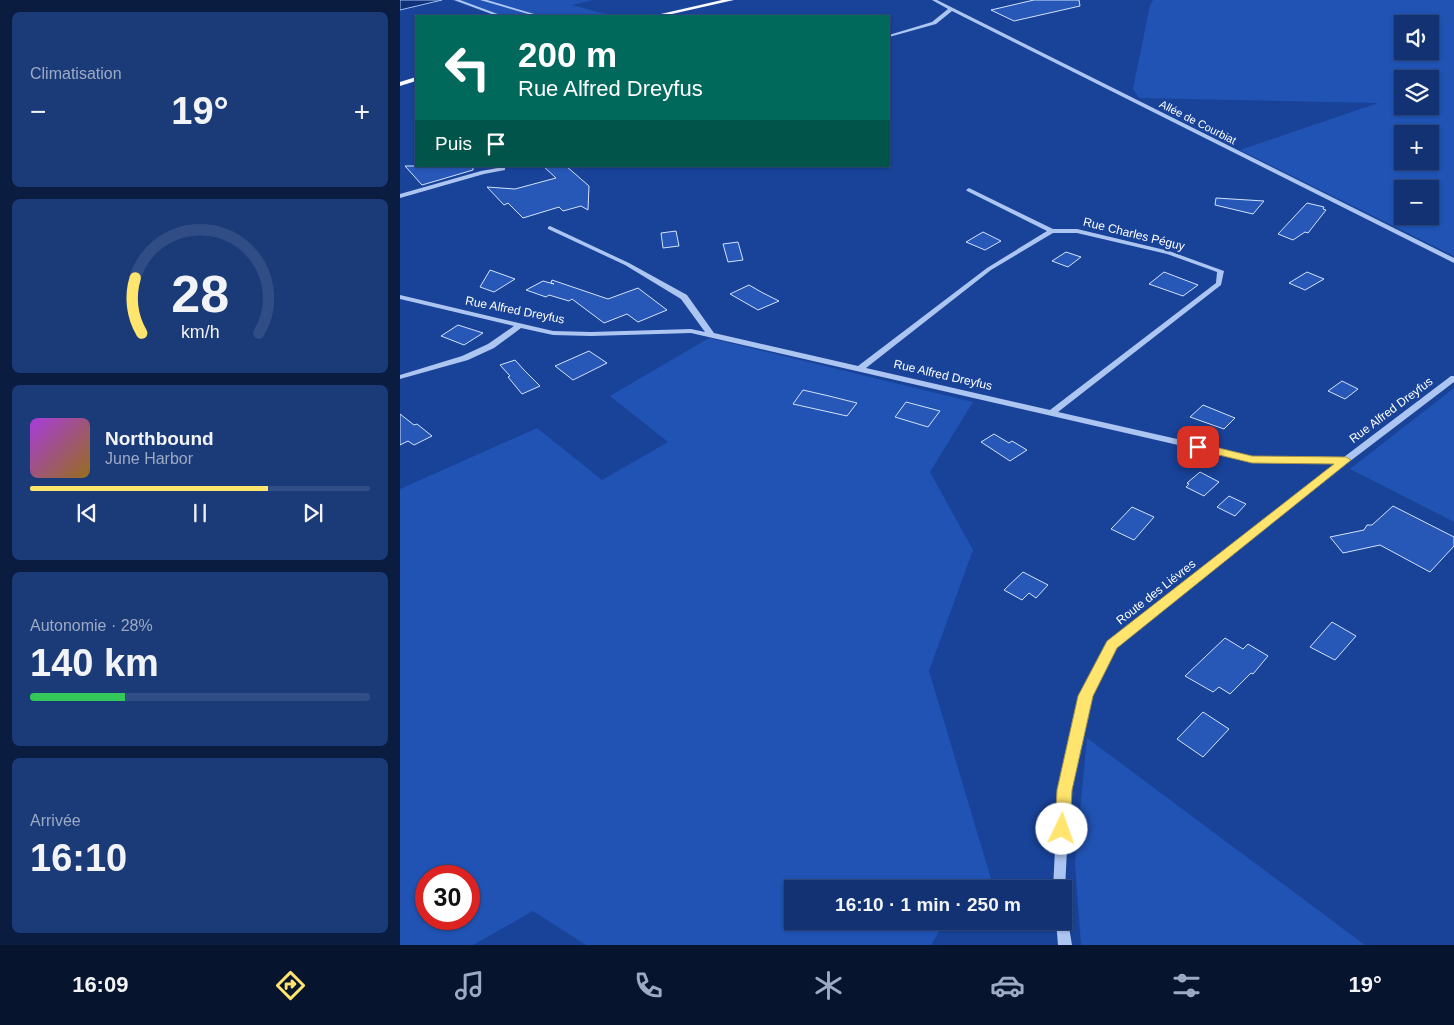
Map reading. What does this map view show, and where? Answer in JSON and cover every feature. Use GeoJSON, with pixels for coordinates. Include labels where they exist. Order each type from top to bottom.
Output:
{"type":"FeatureCollection","features":[{"type":"Feature","properties":{"kind":"main road"},"geometry":{"type":"LineString","coordinates":[[660,15],[731,0]]}},
{"type":"Feature","properties":{"kind":"main road"},"geometry":{"type":"LineString","coordinates":[[400,84],[415,79]]}},
{"type":"Feature","properties":{"kind":"street"},"geometry":{"type":"LineString","coordinates":[[456,0],[498,15]]}},
{"type":"Feature","properties":{"kind":"street"},"geometry":{"type":"LineString","coordinates":[[482,0],[535,15]]}},
{"type":"Feature","properties":{"kind":"street","name":"Allée de Courbiat"},"geometry":{"type":"LineString","coordinates":[[934,0],[1454,261]]}},
{"type":"Feature","properties":{"kind":"street"},"geometry":{"type":"LineString","coordinates":[[890,36],[934,23],[951,9]]}},
{"type":"Feature","properties":{"kind":"street"},"geometry":{"type":"LineString","coordinates":[[400,196],[483,172],[503,169]]}},
{"type":"Feature","properties":{"kind":"street"},"geometry":{"type":"LineString","coordinates":[[969,190],[1052,232]]}},
{"type":"Feature","properties":{"kind":"street"},"geometry":{"type":"LineString","coordinates":[[550,228],[627,264],[684,297],[711,335]]}},
{"type":"Feature","properties":{"kind":"street","name":"Rue Charles Péguy"},"geometry":{"type":"LineString","coordinates":[[860,369],[989,269],[1052,232],[1077,231],[1169,253],[1221,271],[1219,284],[1052,413]]}},
{"type":"Feature","properties":{"kind":"street","name":"Rue Alfred Dreyfus"},"geometry":{"type":"LineString","coordinates":[[400,297],[553,333],[691,332],[711,335],[1252,460],[1346,460],[1454,378]]}},
{"type":"Feature","properties":{"kind":"street"},"geometry":{"type":"LineString","coordinates":[[400,377],[465,358],[491,346],[520,325]]}},
{"type":"Feature","properties":{"kind":"street","name":"Route des Liévres"},"geometry":{"type":"LineString","coordinates":[[1059,880],[1064,790],[1086,696],[1112,644],[1346,460]]}},
{"type":"Feature","properties":{"kind":"street"},"geometry":{"type":"LineString","coordinates":[[1063,930],[1065,945]]}},
{"type":"Feature","properties":{"kind":"shaded area"},"geometry":{"type":"Polygon","coordinates":[[[400,0],[442,0],[400,10],[400,0]]]}},
{"type":"Feature","properties":{"kind":"shaded area"},"geometry":{"type":"Polygon","coordinates":[[[451,0],[593,0],[572,5],[609,15],[493,15],[451,0]]]}},
{"type":"Feature","properties":{"kind":"shaded area"},"geometry":{"type":"Polygon","coordinates":[[[1153,0],[1454,0],[1454,256],[1240,150],[1378,103],[1139,98],[1133,89],[1150,5],[1153,0]]]}},
{"type":"Feature","properties":{"kind":"shaded area"},"geometry":{"type":"Polygon","coordinates":[[[709,338],[973,402],[930,472],[973,550],[929,671],[991,880],[784,880],[784,930],[940,930],[931,945],[586,945],[533,911],[473,945],[400,945],[400,489],[537,428],[602,480],[668,442],[610,396],[709,338]]]}},
{"type":"Feature","properties":{"kind":"shaded area"},"geometry":{"type":"Polygon","coordinates":[[[1454,388],[1454,522],[1350,469],[1454,388]]]}},
{"type":"Feature","properties":{"kind":"shaded area"},"geometry":{"type":"Polygon","coordinates":[[[1087,738],[1365,945],[1081,945],[1075,864],[1087,738]]]}},
{"type":"Feature","properties":{"kind":"building"},"geometry":{"type":"Polygon","coordinates":[[[1034,0],[1079,0],[1080,6],[1014,21],[991,10],[1034,0]]]}},
{"type":"Feature","properties":{"kind":"building"},"geometry":{"type":"Polygon","coordinates":[[[405,166],[473,167],[473,170],[422,185],[405,166]]]}},
{"type":"Feature","properties":{"kind":"building"},"geometry":{"type":"Polygon","coordinates":[[[544,167],[567,167],[589,186],[588,210],[581,206],[563,211],[559,207],[523,218],[508,203],[504,205],[487,187],[515,189],[556,178],[544,167]]]}},
{"type":"Feature","properties":{"kind":"building"},"geometry":{"type":"Polygon","coordinates":[[[1216,198],[1264,201],[1253,214],[1215,205],[1216,198]]]}},
{"type":"Feature","properties":{"kind":"building"},"geometry":{"type":"Polygon","coordinates":[[[1307,203],[1324,207],[1323,209],[1326,210],[1308,233],[1305,232],[1293,240],[1278,234],[1307,203]]]}},
{"type":"Feature","properties":{"kind":"building"},"geometry":{"type":"Polygon","coordinates":[[[676,231],[679,246],[663,248],[661,233],[676,231]]]}},
{"type":"Feature","properties":{"kind":"building"},"geometry":{"type":"Polygon","coordinates":[[[983,232],[1001,241],[985,250],[966,242],[983,232]]]}},
{"type":"Feature","properties":{"kind":"building"},"geometry":{"type":"Polygon","coordinates":[[[738,242],[743,260],[728,262],[723,244],[738,242]]]}},
{"type":"Feature","properties":{"kind":"building"},"geometry":{"type":"Polygon","coordinates":[[[1066,252],[1081,257],[1068,267],[1052,261],[1066,252]]]}},
{"type":"Feature","properties":{"kind":"building"},"geometry":{"type":"Polygon","coordinates":[[[490,270],[515,279],[494,292],[480,287],[490,270]]]}},
{"type":"Feature","properties":{"kind":"building"},"geometry":{"type":"Polygon","coordinates":[[[1164,272],[1198,285],[1183,296],[1149,284],[1164,272]]]}},
{"type":"Feature","properties":{"kind":"building"},"geometry":{"type":"Polygon","coordinates":[[[1307,272],[1324,279],[1305,290],[1289,283],[1307,272]]]}},
{"type":"Feature","properties":{"kind":"building"},"geometry":{"type":"Polygon","coordinates":[[[552,280],[608,299],[638,288],[667,310],[638,322],[627,314],[604,323],[572,299],[569,301],[549,295],[546,297],[526,290],[543,281],[554,284],[551,283],[552,280]]]}},
{"type":"Feature","properties":{"kind":"building"},"geometry":{"type":"Polygon","coordinates":[[[749,285],[779,301],[758,310],[730,294],[749,285]]]}},
{"type":"Feature","properties":{"kind":"building"},"geometry":{"type":"Polygon","coordinates":[[[458,325],[483,333],[464,345],[441,336],[458,325]]]}},
{"type":"Feature","properties":{"kind":"building"},"geometry":{"type":"Polygon","coordinates":[[[589,351],[607,363],[573,380],[555,366],[589,351]]]}},
{"type":"Feature","properties":{"kind":"building"},"geometry":{"type":"Polygon","coordinates":[[[515,360],[540,386],[522,394],[500,365],[515,360]]]}},
{"type":"Feature","properties":{"kind":"building"},"geometry":{"type":"Polygon","coordinates":[[[1342,381],[1358,389],[1345,399],[1328,391],[1342,381]]]}},
{"type":"Feature","properties":{"kind":"building"},"geometry":{"type":"Polygon","coordinates":[[[803,390],[857,403],[847,416],[793,404],[803,390]]]}},
{"type":"Feature","properties":{"kind":"building"},"geometry":{"type":"Polygon","coordinates":[[[906,402],[940,411],[928,427],[895,417],[906,402]]]}},
{"type":"Feature","properties":{"kind":"building"},"geometry":{"type":"Polygon","coordinates":[[[1203,405],[1235,418],[1224,429],[1190,417],[1203,405]]]}},
{"type":"Feature","properties":{"kind":"building"},"geometry":{"type":"Polygon","coordinates":[[[400,414],[432,436],[414,445],[408,441],[400,445],[400,414]]]}},
{"type":"Feature","properties":{"kind":"building"},"geometry":{"type":"Polygon","coordinates":[[[994,434],[1009,443],[1012,441],[1027,450],[1010,461],[981,442],[994,434]]]}},
{"type":"Feature","properties":{"kind":"building"},"geometry":{"type":"Polygon","coordinates":[[[1200,472],[1219,482],[1204,496],[1186,487],[1189,484],[1187,483],[1200,472]]]}},
{"type":"Feature","properties":{"kind":"building"},"geometry":{"type":"Polygon","coordinates":[[[1229,496],[1246,504],[1235,516],[1217,507],[1229,496]]]}},
{"type":"Feature","properties":{"kind":"building"},"geometry":{"type":"Polygon","coordinates":[[[1393,506],[1454,537],[1454,546],[1430,572],[1380,545],[1343,553],[1330,537],[1364,530],[1367,525],[1372,525],[1393,506]]]}},
{"type":"Feature","properties":{"kind":"building"},"geometry":{"type":"Polygon","coordinates":[[[1132,507],[1154,517],[1134,540],[1111,529],[1132,507]]]}},
{"type":"Feature","properties":{"kind":"building"},"geometry":{"type":"Polygon","coordinates":[[[1023,572],[1048,585],[1036,598],[1029,593],[1022,600],[1004,590],[1023,572]]]}},
{"type":"Feature","properties":{"kind":"building"},"geometry":{"type":"Polygon","coordinates":[[[1332,622],[1356,636],[1335,660],[1310,647],[1332,622]]]}},
{"type":"Feature","properties":{"kind":"building"},"geometry":{"type":"Polygon","coordinates":[[[1225,638],[1243,649],[1248,644],[1268,656],[1253,674],[1251,673],[1230,694],[1219,687],[1213,692],[1185,676],[1225,638]]]}},
{"type":"Feature","properties":{"kind":"building"},"geometry":{"type":"Polygon","coordinates":[[[1203,712],[1229,729],[1203,757],[1177,739],[1203,712]]]}},
{"type":"Feature","properties":{"kind":"route"},"geometry":{"type":"LineString","coordinates":[[1062,829],[1064,790],[1086,696],[1112,644],[1346,460],[1252,460],[1198,447]]}}]}
